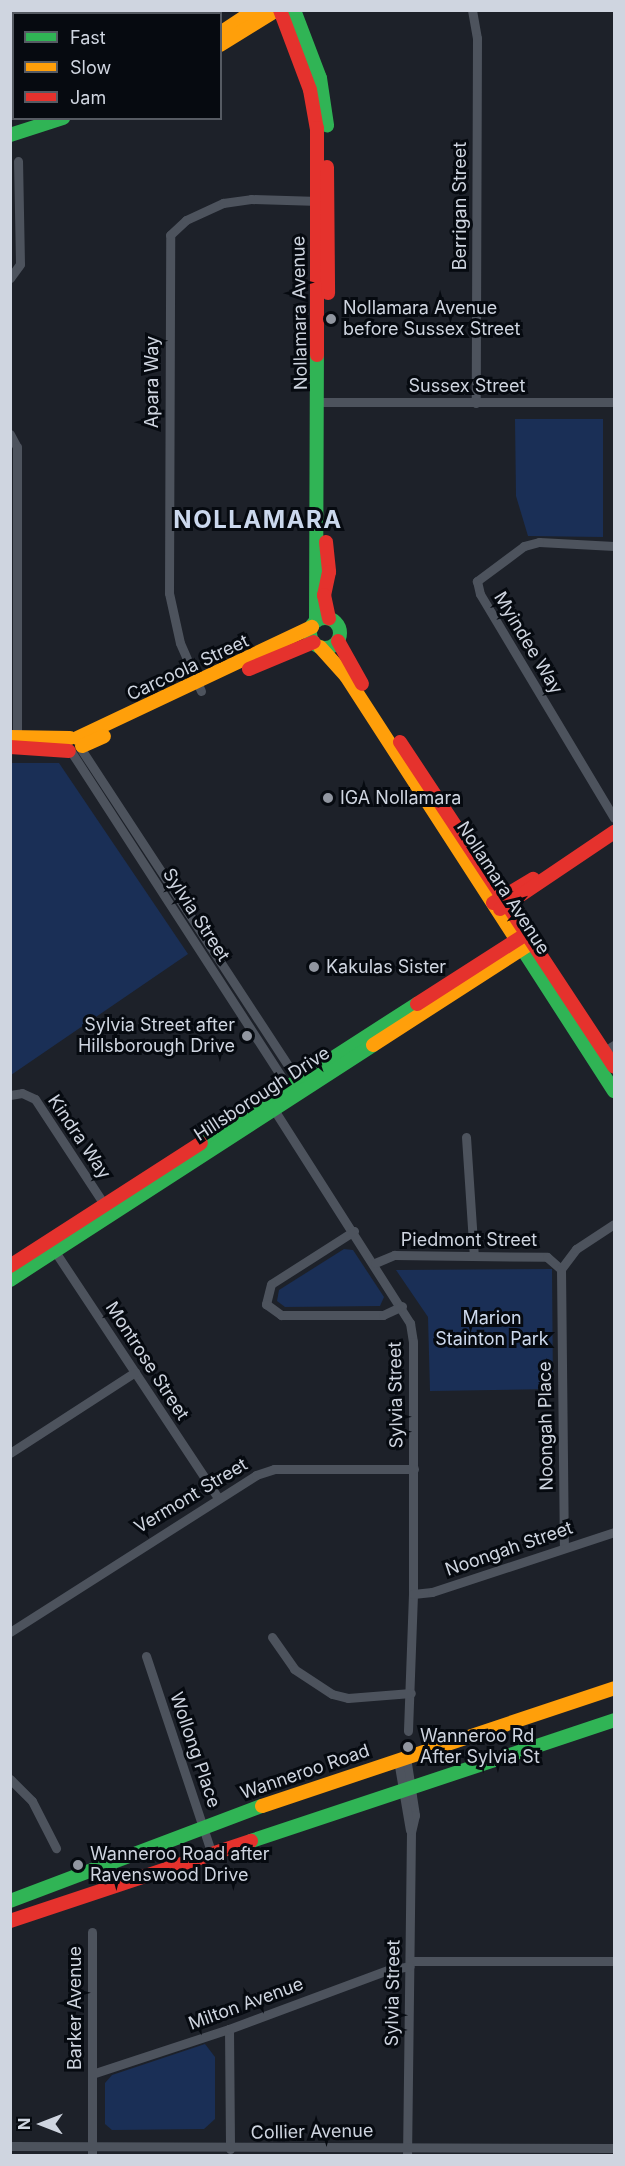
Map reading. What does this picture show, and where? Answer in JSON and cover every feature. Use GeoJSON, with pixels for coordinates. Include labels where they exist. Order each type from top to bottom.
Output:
{"type":"FeatureCollection","features":[{"type":"Feature","properties":{"kind":"main road"},"geometry":{"type":"LineString","coordinates":[[222,32],[255,10]]}},
{"type":"Feature","properties":{"kind":"main road"},"geometry":{"type":"LineString","coordinates":[[222,44],[278,10]]}},
{"type":"Feature","properties":{"kind":"main road","name":"Nollamara Avenue"},"geometry":{"type":"LineString","coordinates":[[278,10],[301,60],[315,110],[322,201]]}},
{"type":"Feature","properties":{"kind":"main road","name":"Nollamara Avenue"},"geometry":{"type":"LineString","coordinates":[[294,10],[312,54],[324,99],[323,402],[319,622],[340,629],[338,641],[381,722]]}},
{"type":"Feature","properties":{"kind":"main road"},"geometry":{"type":"LineString","coordinates":[[10,126],[31,120]]}},
{"type":"Feature","properties":{"kind":"main road"},"geometry":{"type":"LineString","coordinates":[[10,135],[57,120]]}},
{"type":"Feature","properties":{"kind":"main road"},"geometry":{"type":"LineString","coordinates":[[317,645],[319,622]]}},
{"type":"Feature","properties":{"kind":"main road","name":"Carcoola Street"},"geometry":{"type":"LineString","coordinates":[[14,742],[75,746],[277,651],[319,622]]}},
{"type":"Feature","properties":{"kind":"main road","name":"Carcoola Street"},"geometry":{"type":"LineString","coordinates":[[277,651],[317,645],[332,646],[338,641]]}},
{"type":"Feature","properties":{"kind":"main road","name":"Nollamara Avenue"},"geometry":{"type":"LineString","coordinates":[[317,645],[346,676],[381,722],[501,903],[531,937],[615,1067]]}},
{"type":"Feature","properties":{"kind":"main road"},"geometry":{"type":"LineString","coordinates":[[501,903],[615,832]]}},
{"type":"Feature","properties":{"kind":"main road","name":"Nollamara Avenue"},"geometry":{"type":"LineString","coordinates":[[501,903],[517,945],[604,1051],[615,1091]]}},
{"type":"Feature","properties":{"kind":"main road","name":"Hillsborough Drive"},"geometry":{"type":"LineString","coordinates":[[10,1280],[52,1247],[107,1210],[531,937]]}},
{"type":"Feature","properties":{"kind":"main road","name":"Hillsborough Drive"},"geometry":{"type":"LineString","coordinates":[[10,1266],[52,1247]]}},
{"type":"Feature","properties":{"kind":"main road","name":"Wanneroo Road"},"geometry":{"type":"LineString","coordinates":[[10,1901],[203,1826],[615,1688]]}},
{"type":"Feature","properties":{"kind":"main road"},"geometry":{"type":"LineString","coordinates":[[10,1921],[615,1720]]}},
{"type":"Feature","properties":{"kind":"street","name":"Berrigan Street"},"geometry":{"type":"LineString","coordinates":[[472,10],[477,38],[476,403]]}},
{"type":"Feature","properties":{"kind":"street"},"geometry":{"type":"LineString","coordinates":[[10,278],[20,264],[18,161]]}},
{"type":"Feature","properties":{"kind":"street","name":"Apara Way"},"geometry":{"type":"LineString","coordinates":[[200,687],[180,644],[169,593],[170,235],[186,220],[223,203],[251,199],[322,201]]}},
{"type":"Feature","properties":{"kind":"street","name":"Sussex Street"},"geometry":{"type":"LineString","coordinates":[[323,402],[615,402]]}},
{"type":"Feature","properties":{"kind":"street"},"geometry":{"type":"LineString","coordinates":[[10,434],[17,447],[14,742]]}},
{"type":"Feature","properties":{"kind":"street","name":"Myindee Way"},"geometry":{"type":"LineString","coordinates":[[615,546],[539,542],[524,546],[477,581],[480,594],[615,818]]}},
{"type":"Feature","properties":{"kind":"street","name":"Sylvia Street"},"geometry":{"type":"LineString","coordinates":[[75,746],[296,1088]]}},
{"type":"Feature","properties":{"kind":"street","name":"Kindra Way"},"geometry":{"type":"LineString","coordinates":[[10,1095],[22,1093],[35,1099],[107,1210]]}},
{"type":"Feature","properties":{"kind":"street","name":"Sylvia Street"},"geometry":{"type":"LineString","coordinates":[[271,1105],[402,1306],[413,1342],[413,1594],[408,1731]]}},
{"type":"Feature","properties":{"kind":"street"},"geometry":{"type":"LineString","coordinates":[[466,1137],[474,1256]]}},
{"type":"Feature","properties":{"kind":"street"},"geometry":{"type":"LineString","coordinates":[[561,1269],[576,1250],[615,1224]]}},
{"type":"Feature","properties":{"kind":"street"},"geometry":{"type":"LineString","coordinates":[[354,1231],[271,1284],[266,1304],[281,1315],[383,1315],[402,1306]]}},
{"type":"Feature","properties":{"kind":"street","name":"Montrose Street"},"geometry":{"type":"LineString","coordinates":[[52,1247],[218,1498]]}},
{"type":"Feature","properties":{"kind":"street","name":"Piedmont Street"},"geometry":{"type":"LineString","coordinates":[[375,1263],[394,1256],[547,1257],[561,1269]]}},
{"type":"Feature","properties":{"kind":"street","name":"Noongah Place"},"geometry":{"type":"LineString","coordinates":[[561,1269],[564,1547]]}},
{"type":"Feature","properties":{"kind":"street"},"geometry":{"type":"LineString","coordinates":[[10,1453],[135,1372]]}},
{"type":"Feature","properties":{"kind":"street","name":"Vermont Street"},"geometry":{"type":"LineString","coordinates":[[10,1632],[256,1474],[274,1469],[414,1468]]}},
{"type":"Feature","properties":{"kind":"street","name":"Noongah Street"},"geometry":{"type":"LineString","coordinates":[[413,1594],[432,1592],[615,1532]]}},
{"type":"Feature","properties":{"kind":"street"},"geometry":{"type":"LineString","coordinates":[[272,1637],[294,1669],[332,1694],[348,1698],[411,1693]]}},
{"type":"Feature","properties":{"kind":"street","name":"Wollong Place"},"geometry":{"type":"LineString","coordinates":[[146,1656],[212,1854]]}},
{"type":"Feature","properties":{"kind":"street","name":"Sylvia Street"},"geometry":{"type":"LineString","coordinates":[[402,1759],[415,1815],[411,1832],[407,2151]]}},
{"type":"Feature","properties":{"kind":"street"},"geometry":{"type":"LineString","coordinates":[[10,1779],[32,1801],[56,1848]]}},
{"type":"Feature","properties":{"kind":"street","name":"Barker Avenue"},"geometry":{"type":"LineString","coordinates":[[92,1932],[92,2151]]}},
{"type":"Feature","properties":{"kind":"street","name":"Milton Avenue"},"geometry":{"type":"LineString","coordinates":[[92,2074],[229,2029],[410,1964],[615,1961]]}},
{"type":"Feature","properties":{"kind":"street"},"geometry":{"type":"LineString","coordinates":[[229,2029],[230,2149]]}},
{"type":"Feature","properties":{"kind":"street","name":"Collier Avenue"},"geometry":{"type":"LineString","coordinates":[[10,2146],[92,2151],[230,2149],[407,2151],[615,2148]]}},
{"type":"Feature","properties":{"kind":"green space"},"geometry":{"type":"Polygon","coordinates":[[[515,419],[603,419],[603,537],[528,536],[516,496],[515,419]]]}},
{"type":"Feature","properties":{"kind":"green space"},"geometry":{"type":"Polygon","coordinates":[[[11,763],[59,763],[188,954],[11,1075],[11,763]]]}},
{"type":"Feature","properties":{"kind":"green space"},"geometry":{"type":"Polygon","coordinates":[[[344,1249],[353,1250],[384,1297],[380,1306],[285,1307],[277,1301],[279,1290],[344,1249]]]}},
{"type":"Feature","properties":{"kind":"green space","name":"Marion Stainton Park"},"geometry":{"type":"Polygon","coordinates":[[[552,1269],[553,1389],[430,1391],[428,1317],[396,1270],[552,1269]]]}},
{"type":"Feature","properties":{"kind":"green space"},"geometry":{"type":"Polygon","coordinates":[[[205,2044],[215,2057],[215,2119],[204,2129],[112,2130],[105,2124],[105,2083],[112,2075],[205,2044]]]}},
{"type":"Feature","properties":{"kind":"traffic: fast"},"geometry":{"type":"LineString","coordinates":[[294,10],[320,78],[327,125]]}},
{"type":"Feature","properties":{"kind":"traffic: fast"},"geometry":{"type":"LineString","coordinates":[[10,135],[57,120]]}},
{"type":"Feature","properties":{"kind":"traffic: fast"},"geometry":{"type":"LineString","coordinates":[[316,621],[317,355]]}},
{"type":"Feature","properties":{"kind":"traffic: fast"},"geometry":{"type":"LineString","coordinates":[[325,618],[336,622],[340,633],[336,644],[325,648],[314,644],[310,633],[314,622],[325,618]]}},
{"type":"Feature","properties":{"kind":"traffic: fast"},"geometry":{"type":"LineString","coordinates":[[516,939],[614,1091]]}},
{"type":"Feature","properties":{"kind":"traffic: fast"},"geometry":{"type":"LineString","coordinates":[[201,1143],[417,1004]]}},
{"type":"Feature","properties":{"kind":"traffic: fast"},"geometry":{"type":"LineString","coordinates":[[10,1280],[373,1045]]}},
{"type":"Feature","properties":{"kind":"traffic: fast"},"geometry":{"type":"LineString","coordinates":[[251,1841],[614,1720]]}},
{"type":"Feature","properties":{"kind":"traffic: fast"},"geometry":{"type":"LineString","coordinates":[[10,1901],[262,1806]]}},
{"type":"Feature","properties":{"kind":"traffic: slow"},"geometry":{"type":"LineString","coordinates":[[222,32],[255,10]]}},
{"type":"Feature","properties":{"kind":"traffic: slow"},"geometry":{"type":"LineString","coordinates":[[222,44],[277,10]]}},
{"type":"Feature","properties":{"kind":"traffic: slow"},"geometry":{"type":"LineString","coordinates":[[77,738],[312,627]]}},
{"type":"Feature","properties":{"kind":"traffic: slow"},"geometry":{"type":"LineString","coordinates":[[320,647],[346,676],[516,939]]}},
{"type":"Feature","properties":{"kind":"traffic: slow"},"geometry":{"type":"LineString","coordinates":[[82,746],[104,736]]}},
{"type":"Feature","properties":{"kind":"traffic: slow"},"geometry":{"type":"LineString","coordinates":[[10,737],[70,738]]}},
{"type":"Feature","properties":{"kind":"traffic: slow"},"geometry":{"type":"LineString","coordinates":[[373,1045],[530,944]]}},
{"type":"Feature","properties":{"kind":"traffic: slow"},"geometry":{"type":"LineString","coordinates":[[262,1806],[614,1688]]}},
{"type":"Feature","properties":{"kind":"traffic: jam"},"geometry":{"type":"LineString","coordinates":[[280,10],[310,90],[317,128],[317,355]]}},
{"type":"Feature","properties":{"kind":"traffic: jam"},"geometry":{"type":"LineString","coordinates":[[327,167],[328,293]]}},
{"type":"Feature","properties":{"kind":"traffic: jam"},"geometry":{"type":"LineString","coordinates":[[326,542],[329,572],[324,595],[329,618]]}},
{"type":"Feature","properties":{"kind":"traffic: jam"},"geometry":{"type":"LineString","coordinates":[[338,641],[362,684]]}},
{"type":"Feature","properties":{"kind":"traffic: jam"},"geometry":{"type":"LineString","coordinates":[[249,669],[314,642]]}},
{"type":"Feature","properties":{"kind":"traffic: jam"},"geometry":{"type":"LineString","coordinates":[[400,742],[614,1067]]}},
{"type":"Feature","properties":{"kind":"traffic: jam"},"geometry":{"type":"LineString","coordinates":[[10,747],[69,751]]}},
{"type":"Feature","properties":{"kind":"traffic: jam"},"geometry":{"type":"LineString","coordinates":[[500,909],[614,832]]}},
{"type":"Feature","properties":{"kind":"traffic: jam"},"geometry":{"type":"LineString","coordinates":[[493,903],[533,879]]}},
{"type":"Feature","properties":{"kind":"traffic: jam"},"geometry":{"type":"LineString","coordinates":[[417,1004],[526,934]]}},
{"type":"Feature","properties":{"kind":"traffic: jam"},"geometry":{"type":"LineString","coordinates":[[10,1266],[201,1143]]}},
{"type":"Feature","properties":{"kind":"traffic: jam"},"geometry":{"type":"LineString","coordinates":[[10,1921],[251,1841]]}},
{"type":"Feature","properties":{"kind":"place","name":"Nollamara Avenue before Sussex Street"},"geometry":{"type":"Point","coordinates":[331,319]}},
{"type":"Feature","properties":{"kind":"place","name":"IGA Nollamara"},"geometry":{"type":"Point","coordinates":[328,798]}},
{"type":"Feature","properties":{"kind":"place","name":"Kakulas Sister"},"geometry":{"type":"Point","coordinates":[314,967]}},
{"type":"Feature","properties":{"kind":"place","name":"Sylvia Street after Hillsborough Drive"},"geometry":{"type":"Point","coordinates":[247,1036]}},
{"type":"Feature","properties":{"kind":"place","name":"Wanneroo Rd After Sylvia St"},"geometry":{"type":"Point","coordinates":[408,1747]}},
{"type":"Feature","properties":{"kind":"place","name":"Wanneroo Road after Ravenswood Drive"},"geometry":{"type":"Point","coordinates":[78,1865]}},
{"type":"Feature","properties":{"kind":"district","name":"NOLLAMARA"},"geometry":{"type":"Point","coordinates":[258,520]}}]}
